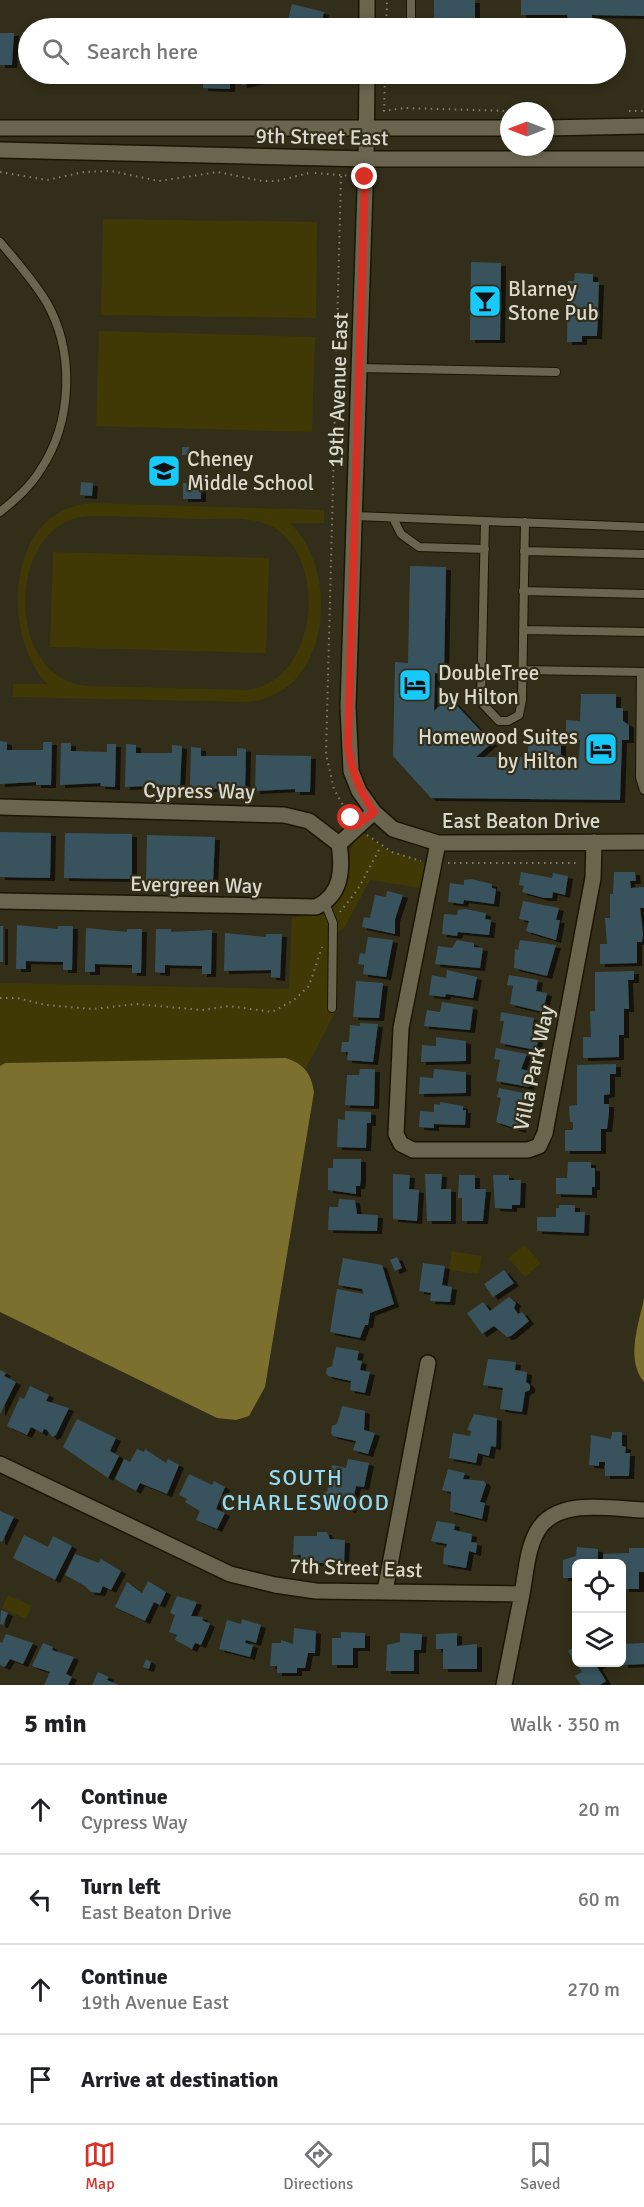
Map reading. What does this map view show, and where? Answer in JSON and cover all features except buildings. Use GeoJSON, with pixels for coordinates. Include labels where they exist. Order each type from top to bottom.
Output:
{"type":"FeatureCollection","features":[{"type":"Feature","properties":{"kind":"street"},"geometry":{"type":"LineString","coordinates":[[367,18],[368,0]]}},
{"type":"Feature","properties":{"kind":"street","name":"19th Avenue East"},"geometry":{"type":"LineString","coordinates":[[348,707],[366,159],[366,84]]}},
{"type":"Feature","properties":{"kind":"street"},"geometry":{"type":"LineString","coordinates":[[554,128],[644,126]]}},
{"type":"Feature","properties":{"kind":"street","name":"9th Street East"},"geometry":{"type":"LineString","coordinates":[[0,128],[500,128]]}},
{"type":"Feature","properties":{"kind":"street","name":"9th Street East"},"geometry":{"type":"LineString","coordinates":[[0,150],[366,159],[644,159]]}},
{"type":"Feature","properties":{"kind":"street","name":"East Beaton Drive"},"geometry":{"type":"LineString","coordinates":[[348,707],[351,771],[359,791],[374,812],[393,830],[438,843],[644,842]]}},
{"type":"Feature","properties":{"kind":"street","name":"Cypress Way"},"geometry":{"type":"LineString","coordinates":[[0,807],[284,815],[309,821],[339,844]]}},
{"type":"Feature","properties":{"kind":"street"},"geometry":{"type":"LineString","coordinates":[[325,903],[336,890],[340,877],[342,864],[339,844],[357,825],[374,812]]}},
{"type":"Feature","properties":{"kind":"street","name":"Villa Park Way"},"geometry":{"type":"LineString","coordinates":[[438,843],[401,1028],[396,1134],[401,1144],[412,1150],[528,1150],[538,1146],[545,1133],[593,878],[594,842]]}},
{"type":"Feature","properties":{"kind":"street","name":"Evergreen Way"},"geometry":{"type":"LineString","coordinates":[[0,901],[303,908],[325,903]]}},
{"type":"Feature","properties":{"kind":"street"},"geometry":{"type":"LineString","coordinates":[[385,1591],[428,1364]]}},
{"type":"Feature","properties":{"kind":"street","name":"7th Street East"},"geometry":{"type":"LineString","coordinates":[[0,1464],[230,1574],[275,1585],[316,1591],[522,1594]]}},
{"type":"Feature","properties":{"kind":"street"},"geometry":{"type":"LineString","coordinates":[[504,1685],[530,1551],[539,1529],[553,1516],[569,1509],[644,1510]]}},
{"type":"Feature","properties":{"kind":"lane"},"geometry":{"type":"LineString","coordinates":[[411,0],[411,18]]}},
{"type":"Feature","properties":{"kind":"lane"},"geometry":{"type":"LineString","coordinates":[[0,242],[47,303],[63,345],[66,381],[64,409],[50,452],[30,484],[0,512]]}},
{"type":"Feature","properties":{"kind":"lane"},"geometry":{"type":"LineString","coordinates":[[359,368],[556,372]]}},
{"type":"Feature","properties":{"kind":"lane"},"geometry":{"type":"LineString","coordinates":[[355,516],[644,526]]}},
{"type":"Feature","properties":{"kind":"lane"},"geometry":{"type":"LineString","coordinates":[[393,518],[401,534],[419,547],[485,549]]}},
{"type":"Feature","properties":{"kind":"lane"},"geometry":{"type":"LineString","coordinates":[[486,521],[480,688],[481,702],[500,721],[508,721],[519,715],[525,522]]}},
{"type":"Feature","properties":{"kind":"lane"},"geometry":{"type":"LineString","coordinates":[[524,551],[644,554]]}},
{"type":"Feature","properties":{"kind":"lane"},"geometry":{"type":"LineString","coordinates":[[524,591],[644,594]]}},
{"type":"Feature","properties":{"kind":"lane"},"geometry":{"type":"LineString","coordinates":[[523,630],[644,632]]}},
{"type":"Feature","properties":{"kind":"lane"},"geometry":{"type":"LineString","coordinates":[[522,670],[642,672],[640,777],[644,790]]}},
{"type":"Feature","properties":{"kind":"lane"},"geometry":{"type":"LineString","coordinates":[[325,903],[333,923],[332,1008]]}},
{"type":"Feature","properties":{"kind":"path"},"geometry":{"type":"LineString","coordinates":[[386,18],[387,0]]}},
{"type":"Feature","properties":{"kind":"path"},"geometry":{"type":"LineString","coordinates":[[385,84],[384,111],[404,108],[500,111]]}},
{"type":"Feature","properties":{"kind":"path"},"geometry":{"type":"LineString","coordinates":[[0,172],[47,180],[84,172],[111,171],[159,181],[204,172],[234,174],[262,182],[277,181],[308,173],[348,176]]}},
{"type":"Feature","properties":{"kind":"path"},"geometry":{"type":"LineString","coordinates":[[341,176],[326,754],[334,789],[357,825],[381,846],[408,858],[434,862],[587,863]]}},
{"type":"Feature","properties":{"kind":"path"},"geometry":{"type":"LineString","coordinates":[[0,998],[93,1009],[136,1004],[202,1010],[229,1006],[272,1012],[294,1000],[309,986],[321,949],[333,923],[358,889],[381,846]]}},
{"type":"Feature","properties":{"kind":"shaded area"},"geometry":{"type":"Polygon","coordinates":[[[103,219],[317,222],[316,318],[101,315],[103,219]]]}},
{"type":"Feature","properties":{"kind":"shaded area"},"geometry":{"type":"Polygon","coordinates":[[[99,331],[315,337],[312,432],[96,426],[99,331]]]}},
{"type":"Feature","properties":{"kind":"shaded area"},"geometry":{"type":"Polygon","coordinates":[[[92,503],[324,510],[324,523],[290,523],[306,544],[317,570],[321,599],[319,628],[311,655],[296,678],[275,695],[247,702],[13,697],[13,684],[47,684],[32,662],[22,635],[18,606],[20,577],[28,549],[42,526],[63,510],[92,503]],[[87,516],[60,525],[41,545],[29,571],[25,601],[29,631],[40,658],[60,677],[87,686],[247,690],[271,682],[289,665],[302,642],[308,615],[308,588],[301,562],[289,540],[269,525],[244,519],[87,516]]]}},
{"type":"Feature","properties":{"kind":"shaded area"},"geometry":{"type":"Polygon","coordinates":[[[53,552],[269,558],[266,653],[50,647],[53,552]]]}},
{"type":"Feature","properties":{"kind":"shaded area"},"geometry":{"type":"Polygon","coordinates":[[[362,832],[384,848],[425,863],[420,888],[370,880],[344,928],[338,932],[337,1009],[306,1068],[286,1058],[5,1063],[0,1066],[0,983],[289,989],[292,917],[322,912],[343,894],[347,885],[352,847],[362,832]]]}},
{"type":"Feature","properties":{"kind":"shaded area"},"geometry":{"type":"Polygon","coordinates":[[[286,1058],[298,1063],[306,1070],[314,1092],[265,1387],[249,1416],[236,1420],[217,1418],[0,1312],[0,1066],[5,1063],[286,1058]]]}},
{"type":"Feature","properties":{"kind":"shaded area"},"geometry":{"type":"Polygon","coordinates":[[[524,1245],[541,1263],[525,1277],[508,1258],[524,1245]]]}},
{"type":"Feature","properties":{"kind":"shaded area"},"geometry":{"type":"Polygon","coordinates":[[[452,1251],[482,1256],[479,1274],[449,1270],[452,1251]]]}},
{"type":"Feature","properties":{"kind":"shaded area"},"geometry":{"type":"Polygon","coordinates":[[[644,1298],[644,1382],[638,1373],[634,1352],[644,1298]]]}},
{"type":"Feature","properties":{"kind":"shaded area"},"geometry":{"type":"Polygon","coordinates":[[[8,1595],[32,1606],[26,1619],[2,1608],[8,1595]]]}},
{"type":"Feature","properties":{"kind":"place","name":"Blarney Stone Pub"},"geometry":{"type":"Point","coordinates":[485,301]}},
{"type":"Feature","properties":{"kind":"place","name":"Cheney Middle School"},"geometry":{"type":"Point","coordinates":[164,471]}},
{"type":"Feature","properties":{"kind":"place","name":"DoubleTree by Hilton"},"geometry":{"type":"Point","coordinates":[415,685]}},
{"type":"Feature","properties":{"kind":"place","name":"Homewood Suites by Hilton"},"geometry":{"type":"Point","coordinates":[601,749]}},
{"type":"Feature","properties":{"kind":"district","name":"SOUTH CHARLESWOOD"},"geometry":{"type":"Point","coordinates":[306,1490]}},
{"type":"Feature","properties":{"kind":"route"},"geometry":{"type":"LineString","coordinates":[[351,818],[357,825],[374,812],[359,791],[351,771],[348,746],[365,177]]}}]}
